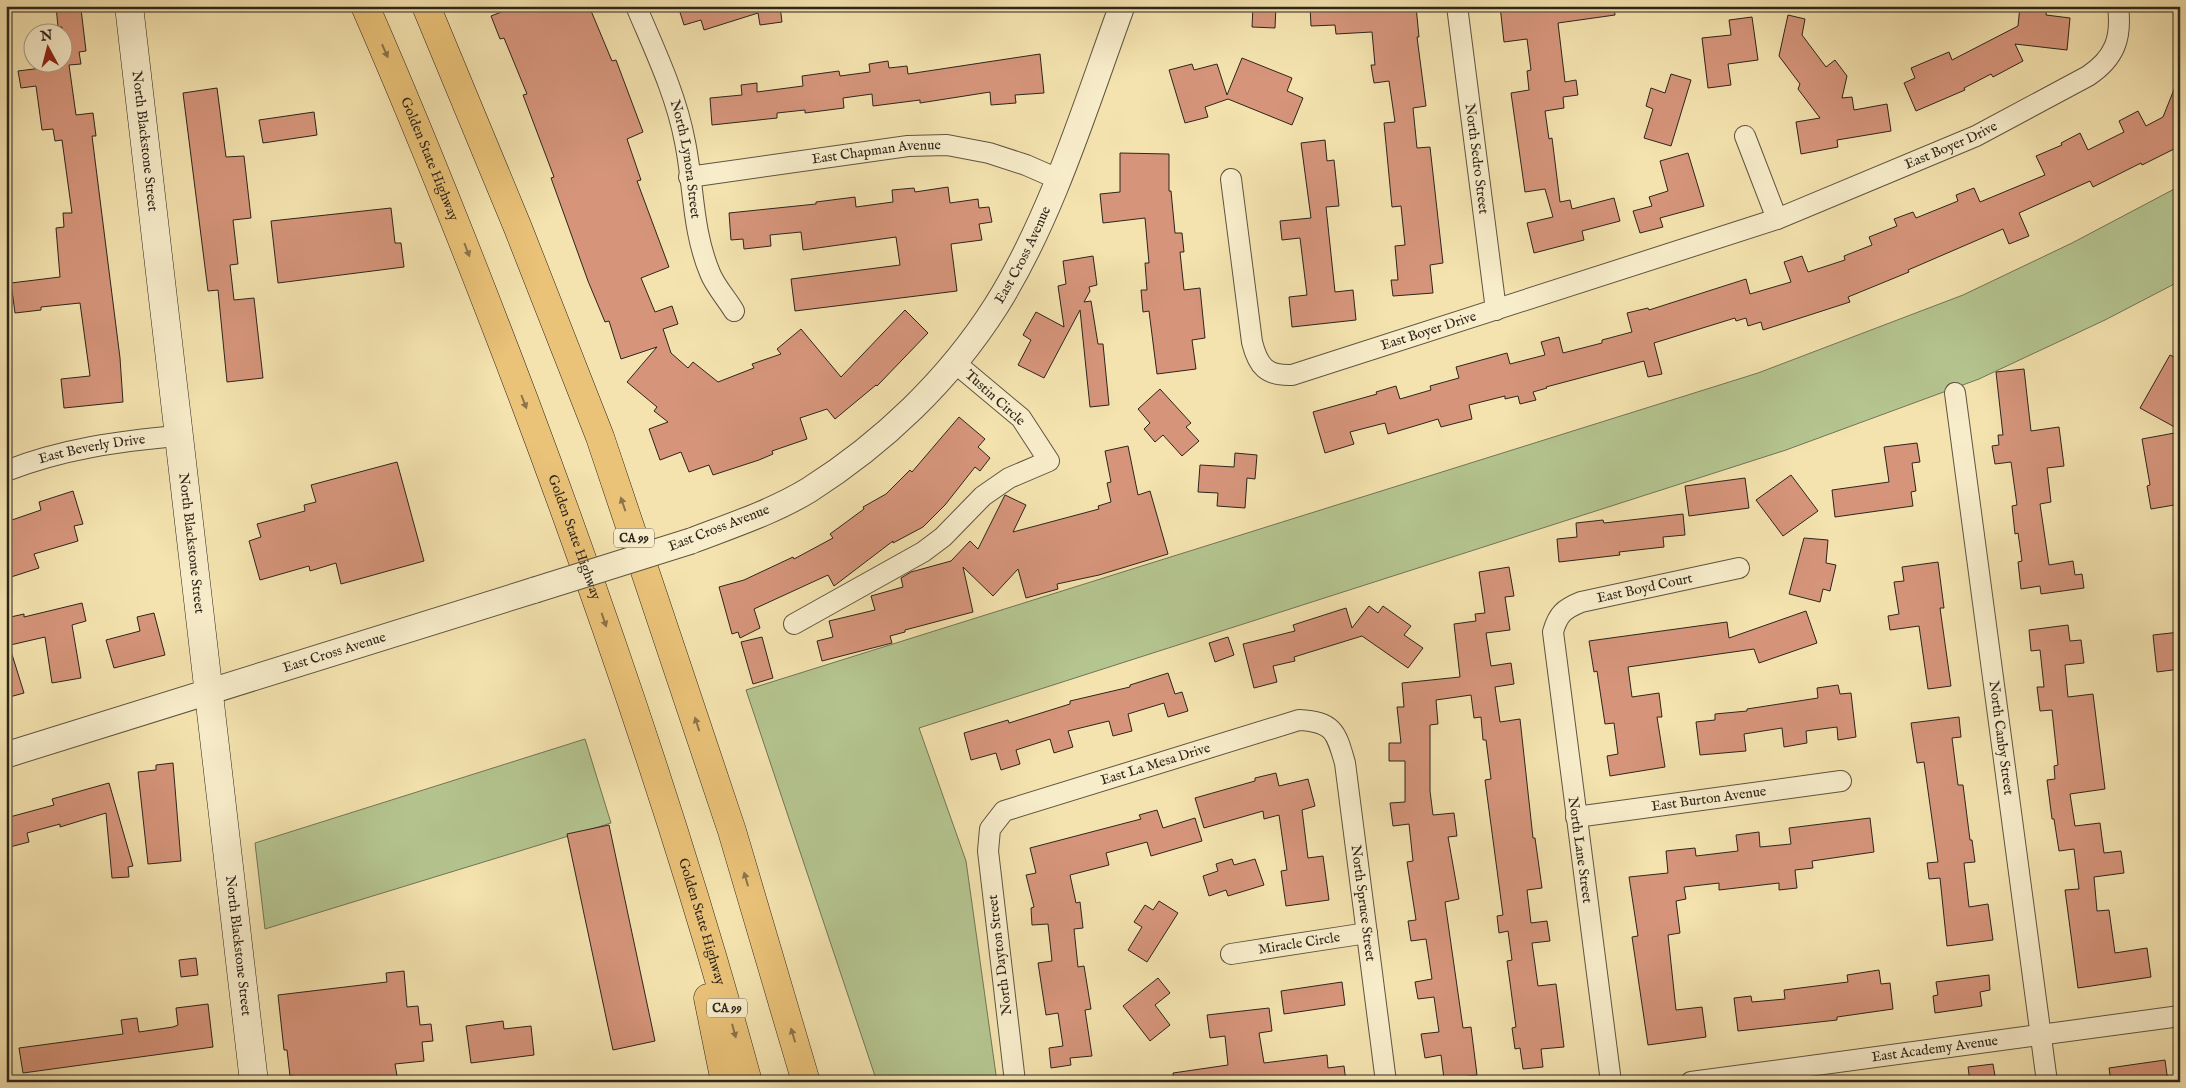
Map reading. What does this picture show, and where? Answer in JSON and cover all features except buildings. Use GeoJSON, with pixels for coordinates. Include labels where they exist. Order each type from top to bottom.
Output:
{"type":"FeatureCollection","features":[{"type":"Feature","properties":{"kind":"highway","name":"Golden State Highway"},"geometry":{"type":"LineString","coordinates":[[365,6],[407,102],[466,247],[586,568],[634,709],[705,934],[748,1082]]}},
{"type":"Feature","properties":{"kind":"highway","name":"CA 99"},"geometry":{"type":"LineString","coordinates":[[426,6],[518,228],[600,437],[732,831],[806,1082]]}},
{"type":"Feature","properties":{"kind":"highway"},"geometry":{"type":"LineString","coordinates":[[705,934],[708,1000],[725,1082]]}},
{"type":"Feature","properties":{"kind":"main road","name":"North Blackstone Street"},"geometry":{"type":"LineString","coordinates":[[129,6],[254,1082]]}},
{"type":"Feature","properties":{"kind":"street","name":"North Lynora Street"},"geometry":{"type":"LineString","coordinates":[[636,6],[668,80],[676,105],[686,144],[694,219],[700,246],[710,275],[734,311]]}},
{"type":"Feature","properties":{"kind":"street","name":"East Cross Avenue"},"geometry":{"type":"LineString","coordinates":[[6,755],[691,542],[761,513],[807,491],[852,460],[890,429],[930,391],[996,306],[1027,250],[1058,179],[1122,6]]}},
{"type":"Feature","properties":{"kind":"street","name":"North Sedro Street"},"geometry":{"type":"LineString","coordinates":[[1457,6],[1496,310]]}},
{"type":"Feature","properties":{"kind":"street","name":"East Boyer Drive"},"geometry":{"type":"LineString","coordinates":[[1231,179],[1252,342],[1260,364],[1274,374],[1292,375],[1777,219],[1976,136],[2088,76],[2103,66],[2113,53],[2118,34],[2118,6]]}},
{"type":"Feature","properties":{"kind":"street"},"geometry":{"type":"LineString","coordinates":[[1745,136],[1777,219]]}},
{"type":"Feature","properties":{"kind":"street","name":"East Chapman Avenue"},"geometry":{"type":"LineString","coordinates":[[689,177],[908,146],[947,145],[989,153],[1026,165],[1058,179]]}},
{"type":"Feature","properties":{"kind":"street","name":"Tustin Circle"},"geometry":{"type":"LineString","coordinates":[[794,624],[923,552],[943,537],[983,496],[1009,478],[1049,462],[1021,418],[954,362]]}},
{"type":"Feature","properties":{"kind":"street","name":"North Canby Street"},"geometry":{"type":"LineString","coordinates":[[1955,393],[2047,1082]]}},
{"type":"Feature","properties":{"kind":"street","name":"East Beverly Drive"},"geometry":{"type":"LineString","coordinates":[[6,471],[30,462],[87,447],[178,436]]}},
{"type":"Feature","properties":{"kind":"street","name":"East Boyd Court"},"geometry":{"type":"LineString","coordinates":[[1556,619],[1567,608],[1581,602],[1739,568]]}},
{"type":"Feature","properties":{"kind":"street","name":"North Lane Street"},"geometry":{"type":"LineString","coordinates":[[1556,619],[1552,632],[1553,645],[1611,1082]]}},
{"type":"Feature","properties":{"kind":"street","name":"East La Mesa Drive"},"geometry":{"type":"LineString","coordinates":[[990,829],[1004,811],[1278,726],[1299,720],[1315,721],[1328,727]]}},
{"type":"Feature","properties":{"kind":"street","name":"North Spruce Street"},"geometry":{"type":"LineString","coordinates":[[1328,727],[1337,735],[1344,763],[1386,1082]]}},
{"type":"Feature","properties":{"kind":"street","name":"East Burton Avenue"},"geometry":{"type":"LineString","coordinates":[[1576,817],[1841,781]]}},
{"type":"Feature","properties":{"kind":"street","name":"North Dayton Street"},"geometry":{"type":"LineString","coordinates":[[990,829],[988,851],[1016,1082]]}},
{"type":"Feature","properties":{"kind":"street","name":"Miracle Circle"},"geometry":{"type":"LineString","coordinates":[[1231,954],[1367,933]]}},
{"type":"Feature","properties":{"kind":"street","name":"East Academy Avenue"},"geometry":{"type":"LineString","coordinates":[[1691,1082],[1811,1074],[2041,1034],[2180,1016]]}},
{"type":"Feature","properties":{"kind":"green space"},"geometry":{"type":"Polygon","coordinates":[[[2180,186],[2180,281],[2105,320],[1979,379],[1786,450],[919,728],[966,861],[997,1082],[877,1082],[746,690],[1758,373],[1963,295],[2072,243],[2180,186]]]}},
{"type":"Feature","properties":{"kind":"green space"},"geometry":{"type":"Polygon","coordinates":[[[585,739],[611,823],[265,929],[255,843],[585,739]]]}}]}
